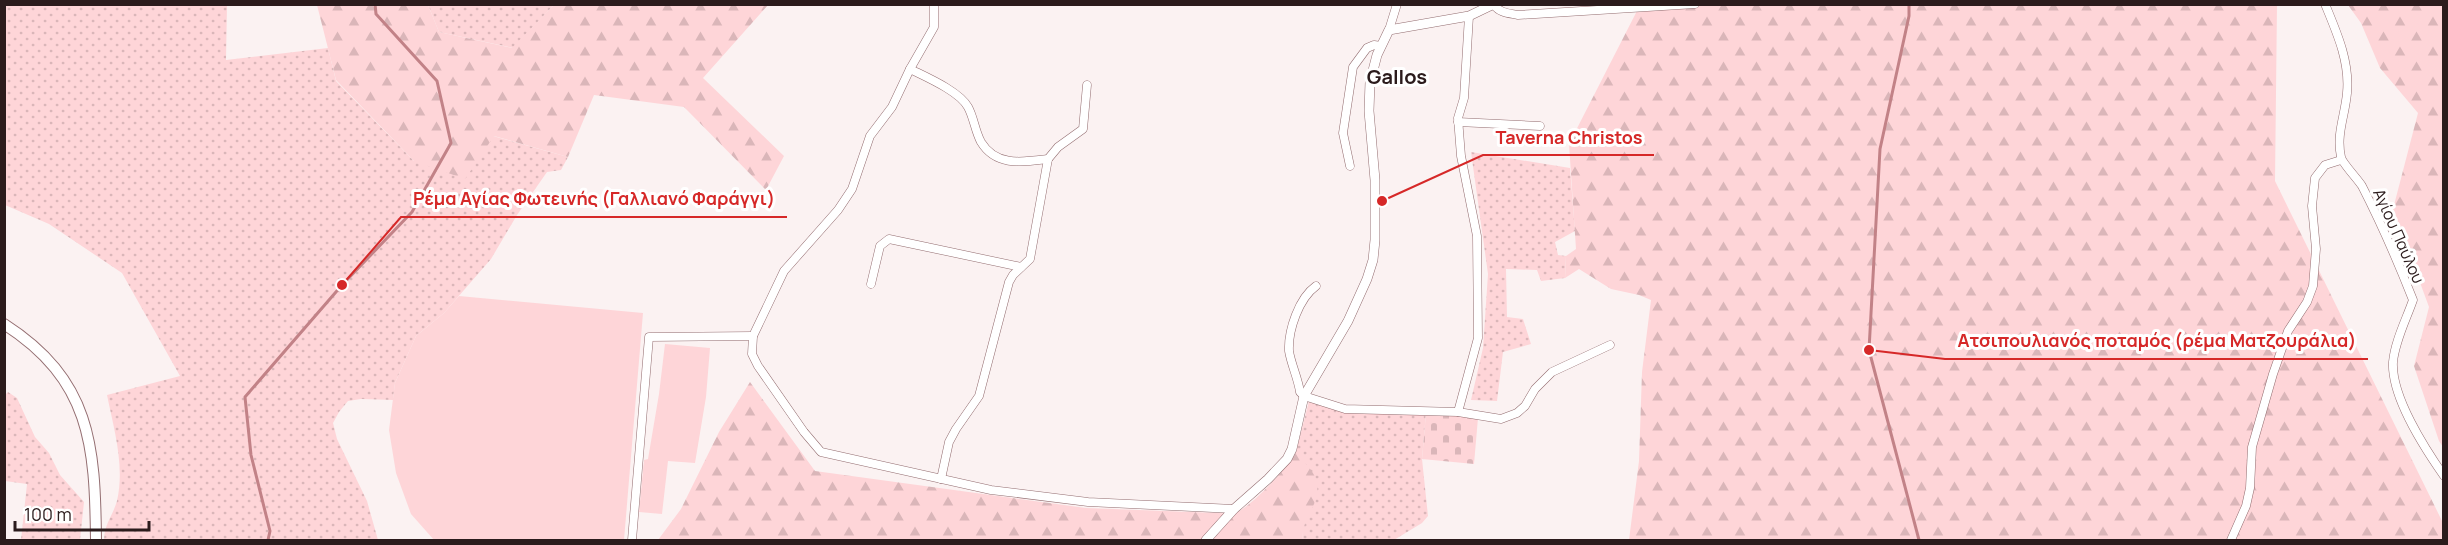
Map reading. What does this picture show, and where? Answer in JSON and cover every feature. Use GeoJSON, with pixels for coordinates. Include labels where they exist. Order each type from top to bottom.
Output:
{"type":"FeatureCollection","features":[{"type":"Feature","properties":{"kind":"main road"},"geometry":{"type":"LineString","coordinates":[[4,324],[28,339],[48,358],[64,378],[82,411],[94,488],[96,540]]}},
{"type":"Feature","properties":{"kind":"street"},"geometry":{"type":"LineString","coordinates":[[934,4],[934,27],[892,107],[870,136],[852,189],[838,210],[784,271],[753,336],[752,354],[758,366],[804,432],[821,452],[991,490],[1088,502],[1234,508]]}},
{"type":"Feature","properties":{"kind":"street"},"geometry":{"type":"LineString","coordinates":[[1206,540],[1234,508],[1287,459],[1292,449],[1304,396],[1347,321],[1367,279],[1373,260],[1375,180],[1369,111],[1372,75],[1397,4]]}},
{"type":"Feature","properties":{"kind":"street"},"geometry":{"type":"LineString","coordinates":[[1389,30],[1469,16],[1494,5],[1498,10],[1518,15],[1695,4]]}},
{"type":"Feature","properties":{"kind":"street"},"geometry":{"type":"LineString","coordinates":[[2231,540],[2246,506],[2250,488],[2252,447],[2273,374],[2288,331],[2307,302],[2313,286],[2316,249],[2312,206],[2314,178],[2325,165],[2341,160],[2338,133],[2347,92],[2344,51],[2325,4]]}},
{"type":"Feature","properties":{"kind":"street"},"geometry":{"type":"LineString","coordinates":[[1458,412],[1478,338],[1477,236],[1461,156],[1458,122],[1464,98],[1469,16]]}},
{"type":"Feature","properties":{"kind":"street"},"geometry":{"type":"LineString","coordinates":[[1350,166],[1343,133],[1353,68],[1367,48],[1374,45],[1381,46]]}},
{"type":"Feature","properties":{"kind":"street"},"geometry":{"type":"LineString","coordinates":[[910,69],[934,81],[968,106],[981,143],[1000,159],[1021,163],[1048,159]]}},
{"type":"Feature","properties":{"kind":"street"},"geometry":{"type":"LineString","coordinates":[[941,479],[950,442],[956,429],[979,396],[1009,282],[1030,259],[1048,159],[1058,147],[1083,129],[1087,85]]}},
{"type":"Feature","properties":{"kind":"street"},"geometry":{"type":"LineString","coordinates":[[1458,122],[1540,126]]}},
{"type":"Feature","properties":{"kind":"street","name":"Αγίου Παύλου"},"geometry":{"type":"LineString","coordinates":[[2341,160],[2355,173],[2392,249],[2413,300],[2396,347],[2393,365],[2400,398],[2424,448],[2444,476]]}},
{"type":"Feature","properties":{"kind":"street"},"geometry":{"type":"LineString","coordinates":[[871,284],[880,246],[889,239],[1022,267]]}},
{"type":"Feature","properties":{"kind":"street"},"geometry":{"type":"LineString","coordinates":[[1316,286],[1302,300],[1289,351],[1300,392],[1304,396],[1345,409],[1458,412],[1490,418],[1508,418],[1525,406],[1535,389],[1552,372],[1610,345]]}},
{"type":"Feature","properties":{"kind":"street"},"geometry":{"type":"LineString","coordinates":[[632,540],[649,337],[753,336]]}},
{"type":"Feature","properties":{"kind":"green space"},"geometry":{"type":"Polygon","coordinates":[[[5,5],[227,5],[226,60],[328,48],[336,81],[414,161],[493,136],[568,157],[561,170],[547,172],[517,215],[491,259],[444,313],[416,336],[395,383],[393,400],[348,401],[333,423],[337,439],[367,501],[378,540],[104,540],[107,525],[117,501],[120,474],[118,448],[107,395],[180,376],[122,273],[49,224],[5,205],[5,5]]]}},
{"type":"Feature","properties":{"kind":"green space"},"geometry":{"type":"Polygon","coordinates":[[[317,5],[428,5],[439,32],[512,48],[554,5],[768,5],[703,78],[784,156],[766,190],[684,107],[594,95],[568,157],[494,136],[465,179],[414,161],[336,80],[317,5]]]}},
{"type":"Feature","properties":{"kind":"green space"},"geometry":{"type":"Polygon","coordinates":[[[428,5],[554,5],[513,48],[439,32],[428,5]]]}},
{"type":"Feature","properties":{"kind":"green space"},"geometry":{"type":"Polygon","coordinates":[[[1640,5],[2277,5],[2275,181],[2443,523],[2443,540],[1629,540],[1639,461],[1642,372],[1651,300],[1611,289],[1579,269],[1565,278],[1566,256],[1576,249],[1569,144],[1640,5]]]}},
{"type":"Feature","properties":{"kind":"green space"},"geometry":{"type":"Polygon","coordinates":[[[2348,5],[2443,5],[2443,447],[2414,366],[2429,307],[2393,209],[2418,113],[2380,68],[2361,23],[2348,5]]]}},
{"type":"Feature","properties":{"kind":"green space"},"geometry":{"type":"Polygon","coordinates":[[[1471,152],[1570,168],[1575,231],[1555,242],[1558,255],[1566,256],[1565,278],[1541,281],[1537,270],[1506,269],[1507,317],[1523,319],[1531,344],[1503,352],[1497,401],[1471,400],[1483,348],[1488,274],[1471,152]]]}},
{"type":"Feature","properties":{"kind":"green space"},"geometry":{"type":"Polygon","coordinates":[[[459,296],[643,313],[624,540],[434,540],[411,514],[396,473],[389,430],[395,383],[416,336],[444,313],[459,296]]]}},
{"type":"Feature","properties":{"kind":"green space"},"geometry":{"type":"Polygon","coordinates":[[[665,344],[710,348],[706,397],[695,463],[668,461],[662,514],[639,512],[644,460],[648,459],[665,344]]]}},
{"type":"Feature","properties":{"kind":"green space"},"geometry":{"type":"Polygon","coordinates":[[[750,382],[815,471],[1086,508],[1230,513],[1243,509],[1260,495],[1296,452],[1315,477],[1316,497],[1305,524],[1303,540],[658,540],[681,509],[719,432],[750,382]]]}},
{"type":"Feature","properties":{"kind":"green space"},"geometry":{"type":"Polygon","coordinates":[[[8,392],[17,398],[35,437],[49,453],[60,475],[84,502],[80,540],[21,540],[27,484],[5,481],[4,396],[8,392]]]}},
{"type":"Feature","properties":{"kind":"green space"},"geometry":{"type":"Polygon","coordinates":[[[1309,401],[1348,411],[1426,413],[1422,459],[1428,516],[1422,523],[1394,540],[1303,540],[1302,528],[1307,517],[1296,452],[1309,401]]]}},
{"type":"Feature","properties":{"kind":"green space"},"geometry":{"type":"Polygon","coordinates":[[[1426,413],[1478,418],[1474,464],[1422,459],[1426,413]]]}},
{"type":"Feature","properties":{"kind":"waterway"},"geometry":{"type":"LineString","coordinates":[[268,540],[270,531],[251,455],[245,397],[342,285],[412,212],[451,143],[437,81],[376,14],[375,4]]}},
{"type":"Feature","properties":{"kind":"waterway"},"geometry":{"type":"LineString","coordinates":[[1909,4],[1909,16],[1880,149],[1869,350],[1919,540]]}},
{"type":"Feature","properties":{"kind":"place","name":"Taverna Christos"},"geometry":{"type":"Point","coordinates":[1382,201]}},
{"type":"Feature","properties":{"kind":"place","name":"Ρέμα Αγίας Φωτεινής (Γαλλιανό Φαράγγι)"},"geometry":{"type":"Point","coordinates":[342,285]}},
{"type":"Feature","properties":{"kind":"place","name":"Ατσιπουλιανός ποταμός (ρέμα Ματζουράλια)"},"geometry":{"type":"Point","coordinates":[1869,350]}},
{"type":"Feature","properties":{"kind":"district","name":"Gallos"},"geometry":{"type":"Point","coordinates":[1397,76]}}]}
